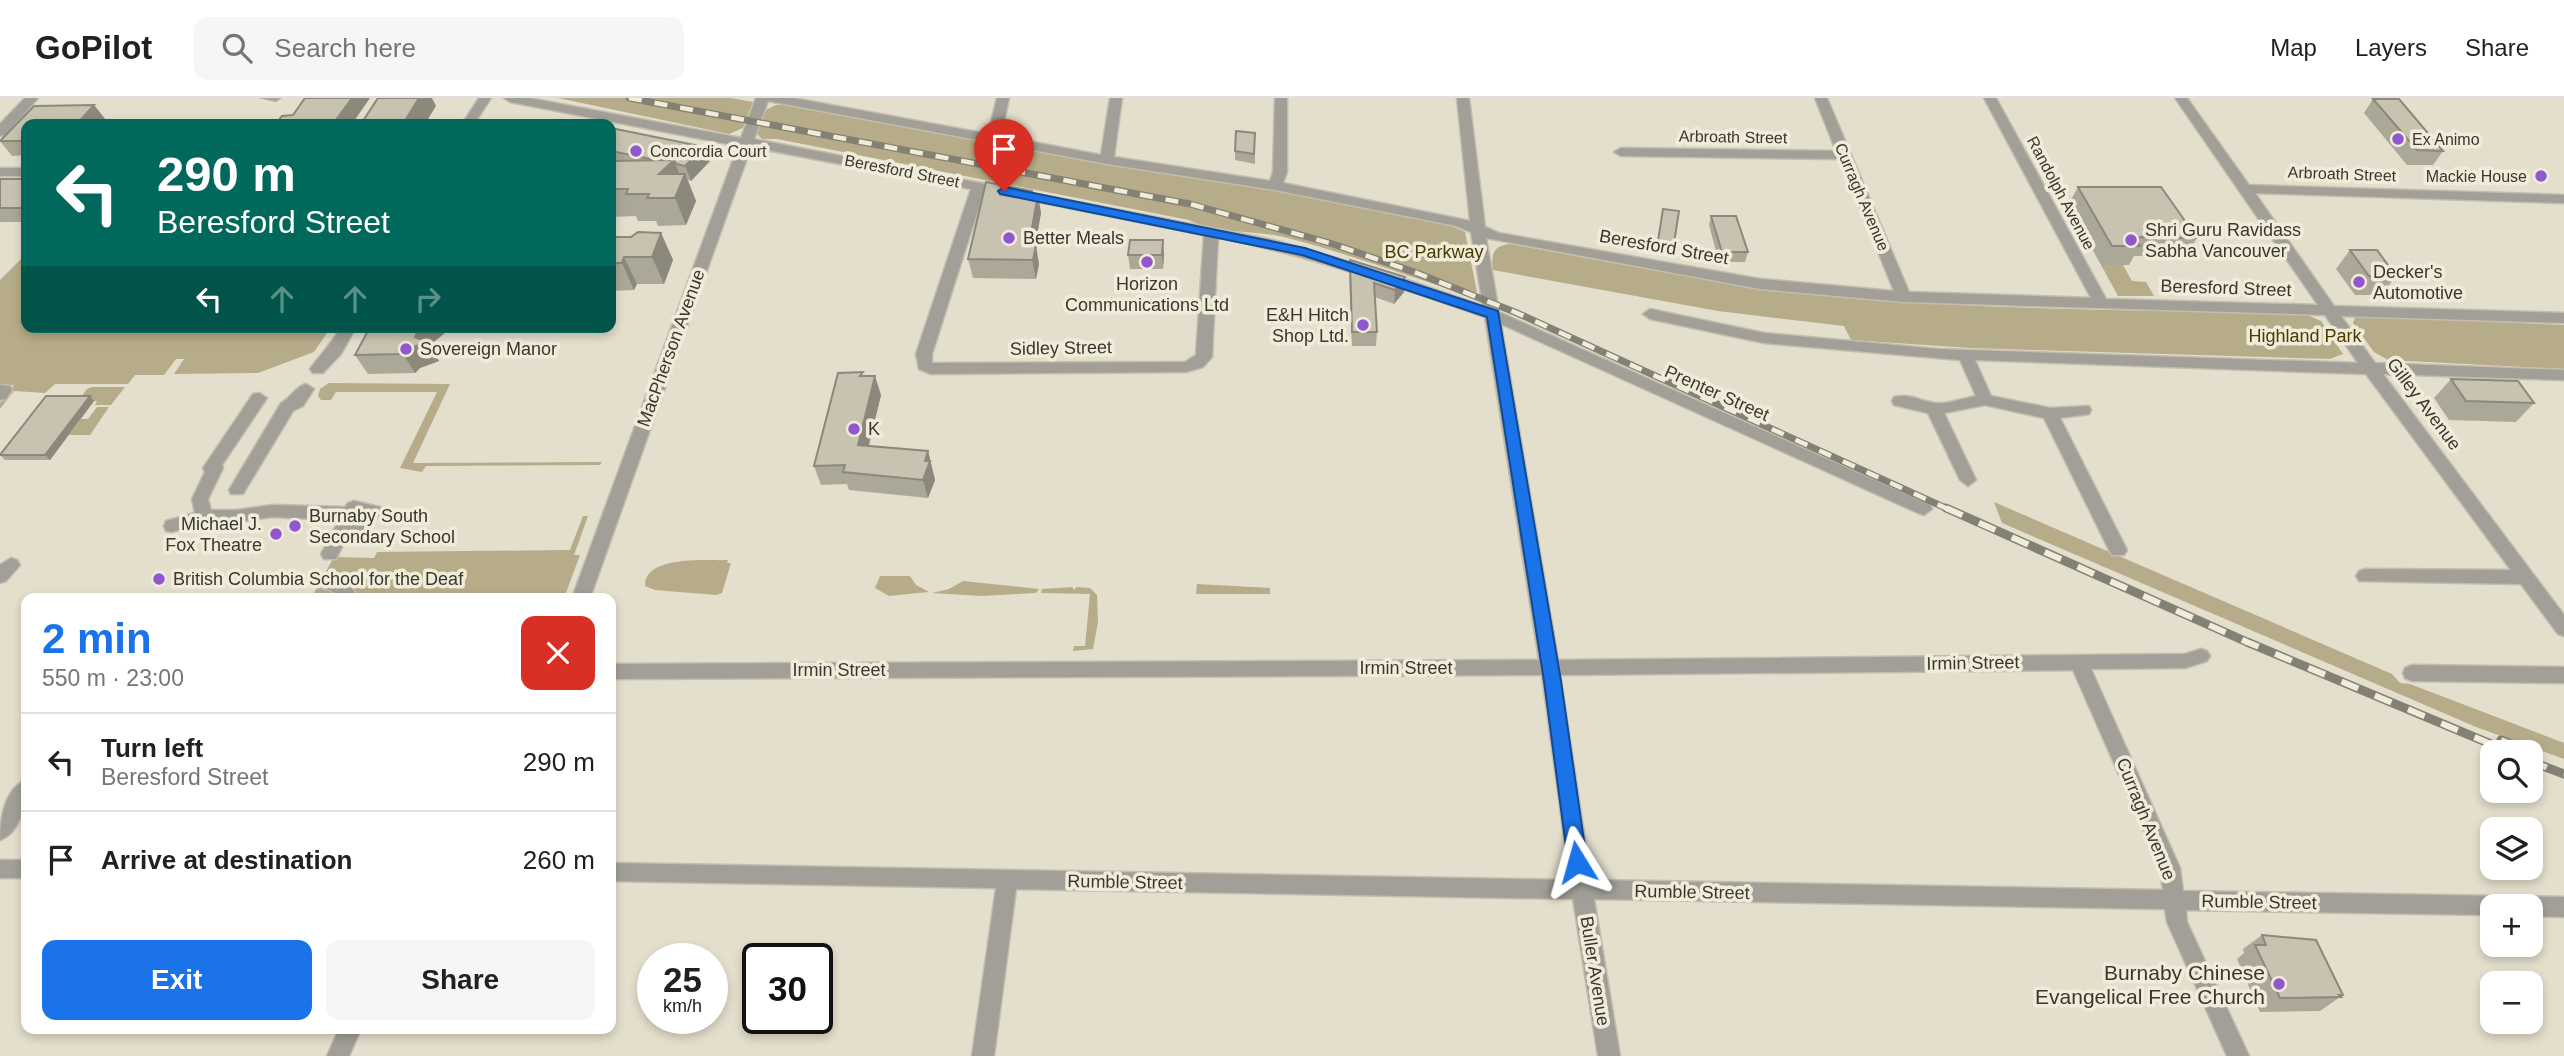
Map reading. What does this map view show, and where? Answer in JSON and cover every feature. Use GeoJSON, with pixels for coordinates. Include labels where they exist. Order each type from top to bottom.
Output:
{"type":"FeatureCollection","features":[{"type":"Feature","properties":{"kind":"street"},"geometry":{"type":"LineString","coordinates":[[0,132],[32,98]]}},
{"type":"Feature","properties":{"kind":"street"},"geometry":{"type":"LineString","coordinates":[[471,119],[485,98]]}},
{"type":"Feature","properties":{"kind":"street","name":"Beresford Street"},"geometry":{"type":"LineString","coordinates":[[510,98],[979,186],[1305,252],[1493,314]]}},
{"type":"Feature","properties":{"kind":"street","name":"MacPherson Avenue"},"geometry":{"type":"LineString","coordinates":[[583,593],[762,98]]}},
{"type":"Feature","properties":{"kind":"street","name":"Beresford Street"},"geometry":{"type":"LineString","coordinates":[[772,98],[1108,160],[1275,186],[1461,222],[1496,237],[1748,282],[1904,297],[2564,318]]}},
{"type":"Feature","properties":{"kind":"street"},"geometry":{"type":"LineString","coordinates":[[994,138],[1003,98]]}},
{"type":"Feature","properties":{"kind":"street"},"geometry":{"type":"LineString","coordinates":[[1108,160],[1116,98]]}},
{"type":"Feature","properties":{"kind":"street"},"geometry":{"type":"LineString","coordinates":[[1275,186],[1280,172],[1281,98]]}},
{"type":"Feature","properties":{"kind":"street","name":"Buller Avenue"},"geometry":{"type":"LineString","coordinates":[[1462,98],[1478,230],[1550,667],[1609,1056]]}},
{"type":"Feature","properties":{"kind":"street","name":"Curragh Avenue"},"geometry":{"type":"LineString","coordinates":[[1821,98],[1904,297]]}},
{"type":"Feature","properties":{"kind":"street","name":"Randolph Avenue"},"geometry":{"type":"LineString","coordinates":[[1990,98],[2102,304]]}},
{"type":"Feature","properties":{"kind":"street","name":"Gilley Avenue"},"geometry":{"type":"LineString","coordinates":[[2181,98],[2370,368],[2564,629]]}},
{"type":"Feature","properties":{"kind":"street","name":"Arbroath Street"},"geometry":{"type":"LineString","coordinates":[[1621,152],[1844,155]]}},
{"type":"Feature","properties":{"kind":"street"},"geometry":{"type":"LineString","coordinates":[[0,172],[21,172]]}},
{"type":"Feature","properties":{"kind":"street","name":"Sidley Street"},"geometry":{"type":"LineString","coordinates":[[979,186],[924,354],[924,365],[932,369],[1186,367],[1198,363],[1204,357],[1211,232]]}},
{"type":"Feature","properties":{"kind":"street","name":"Arbroath Street"},"geometry":{"type":"LineString","coordinates":[[2245,189],[2564,199]]}},
{"type":"Feature","properties":{"kind":"street","name":"Prenter Street"},"geometry":{"type":"LineString","coordinates":[[1493,314],[1924,509]]}},
{"type":"Feature","properties":{"kind":"street"},"geometry":{"type":"LineString","coordinates":[[1650,314],[1764,338],[1965,355],[2564,375]]}},
{"type":"Feature","properties":{"kind":"street"},"geometry":{"type":"LineString","coordinates":[[318,369],[336,350],[346,333]]}},
{"type":"Feature","properties":{"kind":"street"},"geometry":{"type":"LineString","coordinates":[[1965,355],[1984,400]]}},
{"type":"Feature","properties":{"kind":"street"},"geometry":{"type":"LineString","coordinates":[[237,491],[287,407],[297,402],[306,389]]}},
{"type":"Feature","properties":{"kind":"street"},"geometry":{"type":"LineString","coordinates":[[216,515],[200,499],[215,468],[211,468],[259,398]]}},
{"type":"Feature","properties":{"kind":"street"},"geometry":{"type":"LineString","coordinates":[[1900,401],[1916,402],[1934,409],[1984,400],[2050,414],[2083,410]]}},
{"type":"Feature","properties":{"kind":"street"},"geometry":{"type":"LineString","coordinates":[[1934,409],[1968,480]]}},
{"type":"Feature","properties":{"kind":"street"},"geometry":{"type":"LineString","coordinates":[[2050,414],[2118,550]]}},
{"type":"Feature","properties":{"kind":"street"},"geometry":{"type":"LineString","coordinates":[[180,527],[216,515],[288,512],[362,527],[379,511]]}},
{"type":"Feature","properties":{"kind":"street"},"geometry":{"type":"LineString","coordinates":[[330,554],[345,522]]}},
{"type":"Feature","properties":{"kind":"street"},"geometry":{"type":"LineString","coordinates":[[2365,576],[2525,577]]}},
{"type":"Feature","properties":{"kind":"street"},"geometry":{"type":"LineString","coordinates":[[318,579],[332,582],[344,588],[347,593]]}},
{"type":"Feature","properties":{"kind":"street","name":"Irmin Street"},"geometry":{"type":"LineString","coordinates":[[616,671],[2185,661],[2201,656]]}},
{"type":"Feature","properties":{"kind":"street","name":"Curragh Avenue"},"geometry":{"type":"LineString","coordinates":[[2078,661],[2170,868],[2177,922],[2238,1056]]}},
{"type":"Feature","properties":{"kind":"street"},"geometry":{"type":"LineString","coordinates":[[2412,673],[2564,675]]}},
{"type":"Feature","properties":{"kind":"street"},"geometry":{"type":"LineString","coordinates":[[0,831],[21,797]]}},
{"type":"Feature","properties":{"kind":"street"},"geometry":{"type":"LineString","coordinates":[[0,869],[21,869]]}},
{"type":"Feature","properties":{"kind":"street","name":"Rumble Street"},"geometry":{"type":"LineString","coordinates":[[616,872],[2564,906]]}},
{"type":"Feature","properties":{"kind":"street"},"geometry":{"type":"LineString","coordinates":[[983,1056],[1007,880]]}},
{"type":"Feature","properties":{"kind":"street"},"geometry":{"type":"LineString","coordinates":[[338,1056],[348,1034]]}},
{"type":"Feature","properties":{"kind":"green space"},"geometry":{"type":"Polygon","coordinates":[[[558,98],[731,98],[753,102],[743,128],[729,134],[558,98]]]}},
{"type":"Feature","properties":{"kind":"green space","name":"BC Parkway"},"geometry":{"type":"Polygon","coordinates":[[[776,105],[791,105],[1264,188],[1445,223],[1465,232],[1477,292],[1467,295],[1288,238],[1211,228],[1189,220],[777,139],[762,139],[756,133],[763,111],[776,105]]]}},
{"type":"Feature","properties":{"kind":"green space","name":"Highland Park"},"geometry":{"type":"Polygon","coordinates":[[[1510,244],[1719,281],[1845,297],[2017,307],[2305,314],[2321,321],[2343,354],[2330,359],[1969,348],[1851,340],[1844,326],[1718,311],[1493,270],[1494,252],[1500,246],[1510,244]]]}},
{"type":"Feature","properties":{"kind":"green space"},"geometry":{"type":"Polygon","coordinates":[[[21,259],[21,333],[327,333],[314,352],[258,373],[174,374],[184,359],[176,359],[164,375],[135,375],[128,384],[55,384],[45,393],[14,391],[0,409],[0,403],[14,385],[0,385],[0,280],[21,259]]]}},
{"type":"Feature","properties":{"kind":"green space"},"geometry":{"type":"Polygon","coordinates":[[[2101,265],[2123,265],[2132,281],[2146,282],[2154,296],[2118,296],[2101,265]]]}},
{"type":"Feature","properties":{"kind":"green space","name":"Highland Park"},"geometry":{"type":"Polygon","coordinates":[[[2355,317],[2564,325],[2564,369],[2388,360],[2374,352],[2353,323],[2355,317]]]}},
{"type":"Feature","properties":{"kind":"green space"},"geometry":{"type":"Polygon","coordinates":[[[329,383],[450,384],[413,463],[602,462],[600,465],[426,466],[422,472],[400,468],[437,392],[336,392],[331,400],[321,400],[318,396],[320,389],[329,383]]]}},
{"type":"Feature","properties":{"kind":"green space"},"geometry":{"type":"Polygon","coordinates":[[[125,387],[111,405],[95,405],[97,401],[78,401],[87,389],[125,387]]]}},
{"type":"Feature","properties":{"kind":"green space"},"geometry":{"type":"Polygon","coordinates":[[[97,407],[109,407],[90,435],[69,435],[81,419],[88,419],[97,407]]]}},
{"type":"Feature","properties":{"kind":"green space"},"geometry":{"type":"Polygon","coordinates":[[[1994,502],[2392,674],[2400,683],[2410,684],[2564,743],[2564,759],[2543,751],[2543,740],[2512,740],[2476,727],[2002,523],[1994,502]]]}},
{"type":"Feature","properties":{"kind":"green space"},"geometry":{"type":"Polygon","coordinates":[[[583,516],[588,516],[574,555],[580,555],[566,593],[314,593],[334,557],[374,558],[377,552],[570,550],[583,516]]]}},
{"type":"Feature","properties":{"kind":"green space"},"geometry":{"type":"Polygon","coordinates":[[[692,560],[728,560],[727,563],[731,563],[722,593],[716,595],[655,590],[645,586],[647,576],[665,564],[692,560]]]}},
{"type":"Feature","properties":{"kind":"green space"},"geometry":{"type":"Polygon","coordinates":[[[880,576],[910,576],[916,585],[929,592],[889,596],[875,588],[880,576]]]}},
{"type":"Feature","properties":{"kind":"green space"},"geometry":{"type":"Polygon","coordinates":[[[963,581],[1039,589],[1036,593],[981,596],[932,593],[949,589],[963,581]]]}},
{"type":"Feature","properties":{"kind":"green space"},"geometry":{"type":"Polygon","coordinates":[[[1197,584],[1270,588],[1270,594],[1196,594],[1197,584]]]}},
{"type":"Feature","properties":{"kind":"green space"},"geometry":{"type":"Polygon","coordinates":[[[1073,587],[1073,590],[1077,587],[1090,588],[1097,595],[1098,622],[1093,649],[1073,651],[1074,646],[1085,646],[1090,594],[1041,593],[1042,589],[1073,587]]]}},
{"type":"Feature","properties":{"kind":"building"},"geometry":{"type":"Polygon","coordinates":[[[305,98],[352,98],[337,119],[280,119],[282,116],[293,115],[305,98]]]}},
{"type":"Feature","properties":{"kind":"building"},"geometry":{"type":"Polygon","coordinates":[[[378,98],[419,98],[406,119],[364,119],[378,98]]]}},
{"type":"Feature","properties":{"kind":"building"},"geometry":{"type":"Polygon","coordinates":[[[2373,99],[2399,99],[2443,151],[2417,150],[2373,99]]]}},
{"type":"Feature","properties":{"kind":"building"},"geometry":{"type":"Polygon","coordinates":[[[94,105],[81,119],[21,119],[34,106],[94,105]]]}},
{"type":"Feature","properties":{"kind":"building"},"geometry":{"type":"Polygon","coordinates":[[[21,119],[21,141],[0,141],[21,119]]]}},
{"type":"Feature","properties":{"kind":"building"},"geometry":{"type":"Polygon","coordinates":[[[616,129],[705,147],[685,166],[676,164],[674,160],[655,160],[616,152],[616,129]]]}},
{"type":"Feature","properties":{"kind":"building"},"geometry":{"type":"Polygon","coordinates":[[[1236,131],[1255,133],[1254,154],[1235,151],[1236,131]]]}},
{"type":"Feature","properties":{"kind":"building"},"geometry":{"type":"Polygon","coordinates":[[[674,160],[659,174],[685,174],[675,198],[647,198],[649,194],[626,194],[628,189],[616,189],[616,161],[674,160]]]}},
{"type":"Feature","properties":{"kind":"building"},"geometry":{"type":"Polygon","coordinates":[[[0,179],[21,179],[21,208],[0,208],[0,179]]]}},
{"type":"Feature","properties":{"kind":"building","name":"Better Meals"},"geometry":{"type":"Polygon","coordinates":[[[986,182],[1038,194],[1029,245],[1036,245],[1033,260],[968,259],[986,182]]]}},
{"type":"Feature","properties":{"kind":"building"},"geometry":{"type":"Polygon","coordinates":[[[2078,187],[2161,187],[2197,238],[2134,237],[2140,246],[2112,246],[2078,187]]]}},
{"type":"Feature","properties":{"kind":"building"},"geometry":{"type":"Polygon","coordinates":[[[1663,209],[1679,211],[1674,243],[1658,241],[1663,209]]]}},
{"type":"Feature","properties":{"kind":"building"},"geometry":{"type":"Polygon","coordinates":[[[1711,216],[1736,216],[1748,252],[1722,252],[1711,216]]]}},
{"type":"Feature","properties":{"kind":"building"},"geometry":{"type":"Polygon","coordinates":[[[638,232],[661,233],[652,257],[624,257],[622,263],[616,263],[616,237],[631,237],[638,232]]]}},
{"type":"Feature","properties":{"kind":"building"},"geometry":{"type":"Polygon","coordinates":[[[1130,240],[1163,240],[1162,255],[1128,255],[1130,240]]]}},
{"type":"Feature","properties":{"kind":"building"},"geometry":{"type":"Polygon","coordinates":[[[2350,250],[2377,250],[2396,276],[2369,276],[2350,250]]]}},
{"type":"Feature","properties":{"kind":"building","name":"E&H Hitch Shop Ltd."},"geometry":{"type":"Polygon","coordinates":[[[1350,260],[1405,277],[1395,290],[1374,283],[1377,332],[1352,332],[1350,260]]]}},
{"type":"Feature","properties":{"kind":"building"},"geometry":{"type":"Polygon","coordinates":[[[367,333],[417,333],[415,337],[427,342],[408,349],[403,354],[355,355],[367,333]]]}},
{"type":"Feature","properties":{"kind":"building"},"geometry":{"type":"Polygon","coordinates":[[[863,372],[860,376],[875,376],[858,445],[928,451],[925,461],[930,461],[923,480],[843,472],[845,465],[814,466],[838,373],[863,372]]]}},
{"type":"Feature","properties":{"kind":"building"},"geometry":{"type":"Polygon","coordinates":[[[2451,379],[2518,381],[2534,403],[2466,401],[2451,379]]]}},
{"type":"Feature","properties":{"kind":"building"},"geometry":{"type":"Polygon","coordinates":[[[46,396],[90,396],[45,455],[0,455],[46,396]]]}},
{"type":"Feature","properties":{"kind":"building"},"geometry":{"type":"Polygon","coordinates":[[[2262,935],[2316,940],[2343,995],[2280,998],[2255,945],[2266,945],[2262,935]]]}},
{"type":"Feature","properties":{"kind":"railway"},"geometry":{"type":"LineString","coordinates":[[629,98],[1190,204],[1333,244],[1417,273],[1517,313],[1950,510]]}},
{"type":"Feature","properties":{"kind":"railway"},"geometry":{"type":"LineString","coordinates":[[1946,508],[2247,642],[2481,740]]}},
{"type":"Feature","properties":{"kind":"railway"},"geometry":{"type":"LineString","coordinates":[[2543,766],[2564,774]]}},
{"type":"Feature","properties":{"kind":"place","name":"Ex Animo"},"geometry":{"type":"Point","coordinates":[2398,139]}},
{"type":"Feature","properties":{"kind":"place","name":"Concordia Court"},"geometry":{"type":"Point","coordinates":[636,151]}},
{"type":"Feature","properties":{"kind":"place","name":"Mackie House"},"geometry":{"type":"Point","coordinates":[2541,176]}},
{"type":"Feature","properties":{"kind":"place","name":"Better Meals"},"geometry":{"type":"Point","coordinates":[1009,238]}},
{"type":"Feature","properties":{"kind":"place","name":"Shri Guru Ravidass Sabha Vancouver"},"geometry":{"type":"Point","coordinates":[2131,240]}},
{"type":"Feature","properties":{"kind":"place","name":"Horizon Communications Ltd"},"geometry":{"type":"Point","coordinates":[1147,262]}},
{"type":"Feature","properties":{"kind":"place","name":"Decker's Automotive"},"geometry":{"type":"Point","coordinates":[2359,282]}},
{"type":"Feature","properties":{"kind":"place","name":"E&H Hitch Shop Ltd."},"geometry":{"type":"Point","coordinates":[1363,325]}},
{"type":"Feature","properties":{"kind":"place","name":"Sovereign Manor"},"geometry":{"type":"Point","coordinates":[406,349]}},
{"type":"Feature","properties":{"kind":"place","name":"K"},"geometry":{"type":"Point","coordinates":[854,429]}},
{"type":"Feature","properties":{"kind":"place","name":"Burnaby South Secondary School"},"geometry":{"type":"Point","coordinates":[295,526]}},
{"type":"Feature","properties":{"kind":"place","name":"Michael J. Fox Theatre"},"geometry":{"type":"Point","coordinates":[276,534]}},
{"type":"Feature","properties":{"kind":"place","name":"British Columbia School for the Deaf"},"geometry":{"type":"Point","coordinates":[159,579]}},
{"type":"Feature","properties":{"kind":"place","name":"Burnaby Chinese Evangelical Free Church"},"geometry":{"type":"Point","coordinates":[2279,984]}},
{"type":"Feature","properties":{"kind":"route"},"geometry":{"type":"LineString","coordinates":[[1004,191],[1305,252],[1493,314],[1552,681],[1577,862]]}}]}
